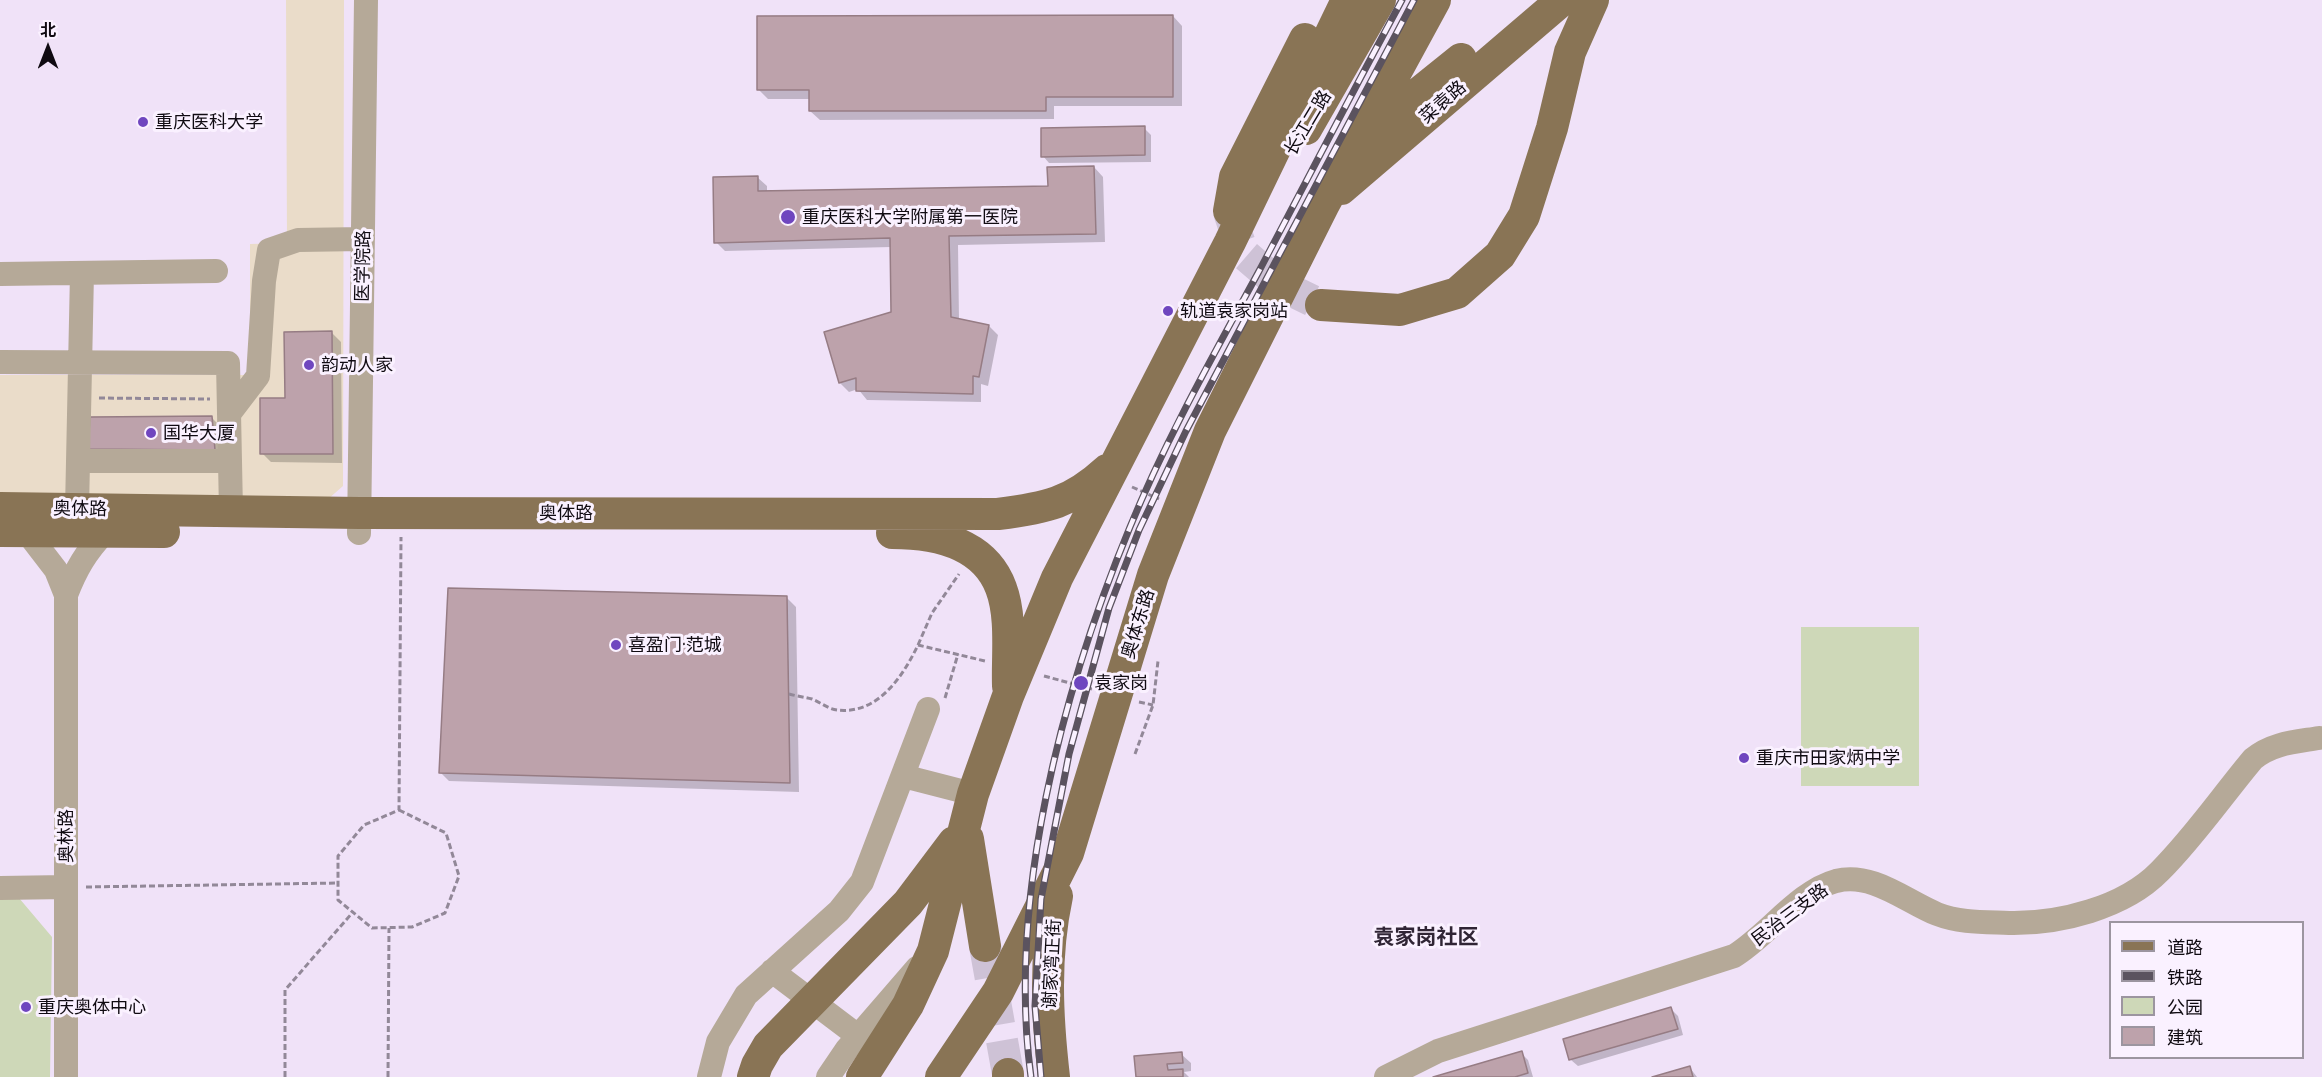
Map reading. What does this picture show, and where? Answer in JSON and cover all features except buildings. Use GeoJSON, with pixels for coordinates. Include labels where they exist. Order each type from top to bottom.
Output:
{"type":"FeatureCollection","features":[{"type":"Feature","properties":{"kind":"main road"},"geometry":{"type":"LineString","coordinates":[[1229,211],[1235,177],[1323,0]]}},
{"type":"Feature","properties":{"kind":"main road"},"geometry":{"type":"LineString","coordinates":[[862,1077],[908,1005],[933,951],[970,808],[1008,696],[1057,578],[1230,242],[1347,0]]}},
{"type":"Feature","properties":{"kind":"main road","name":"长江二路"},"geometry":{"type":"LineString","coordinates":[[1230,242],[1297,144],[1380,0]]}},
{"type":"Feature","properties":{"kind":"main road"},"geometry":{"type":"LineString","coordinates":[[1324,204],[1435,0]]}},
{"type":"Feature","properties":{"kind":"main road"},"geometry":{"type":"LineString","coordinates":[[1359,141],[1534,0]]}},
{"type":"Feature","properties":{"kind":"main road","name":"菜袁路"},"geometry":{"type":"LineString","coordinates":[[1324,204],[1562,0]]}},
{"type":"Feature","properties":{"kind":"main road"},"geometry":{"type":"LineString","coordinates":[[1321,305],[1401,310],[1457,293],[1500,255],[1524,216],[1552,128],[1570,52],[1593,0]]}},
{"type":"Feature","properties":{"kind":"main road","name":"奥体东路"},"geometry":{"type":"LineString","coordinates":[[941,1077],[998,992],[1068,853],[1153,575],[1179,508],[1210,431],[1324,204]]}},
{"type":"Feature","properties":{"kind":"main road","name":"奥体路"},"geometry":{"type":"LineString","coordinates":[[13,531],[105,532],[359,523],[998,514],[1041,509],[1067,500],[1088,487],[1117,461]]}},
{"type":"Feature","properties":{"kind":"main road","name":"奥体路"},"geometry":{"type":"LineString","coordinates":[[0,508],[231,512],[359,523],[401,533],[926,534],[952,541],[973,552],[988,567],[1001,587],[1005,609],[1008,696]]}},
{"type":"Feature","properties":{"kind":"main road"},"geometry":{"type":"LineString","coordinates":[[970,808],[986,946]]}},
{"type":"Feature","properties":{"kind":"main road"},"geometry":{"type":"LineString","coordinates":[[753,1077],[768,1046],[908,903],[935,871],[970,808]]}},
{"type":"Feature","properties":{"kind":"main road","name":"谢家湾正街"},"geometry":{"type":"LineString","coordinates":[[1054,1077],[1048,1007],[1049,946],[1068,853]]}},
{"type":"Feature","properties":{"kind":"street","name":"医学院路"},"geometry":{"type":"LineString","coordinates":[[359,523],[366,0]]}},
{"type":"Feature","properties":{"kind":"street"},"geometry":{"type":"LineString","coordinates":[[229,406],[258,376],[264,281],[269,250],[298,240],[363,239]]}},
{"type":"Feature","properties":{"kind":"street"},"geometry":{"type":"LineString","coordinates":[[0,274],[216,271]]}},
{"type":"Feature","properties":{"kind":"street"},"geometry":{"type":"LineString","coordinates":[[77,509],[82,273]]}},
{"type":"Feature","properties":{"kind":"street"},"geometry":{"type":"LineString","coordinates":[[0,362],[228,363],[231,512]]}},
{"type":"Feature","properties":{"kind":"street"},"geometry":{"type":"LineString","coordinates":[[78,461],[230,461]]}},
{"type":"Feature","properties":{"kind":"street","name":"奥林路"},"geometry":{"type":"LineString","coordinates":[[13,531],[56,570],[66,595]]}},
{"type":"Feature","properties":{"kind":"street","name":"奥林路"},"geometry":{"type":"LineString","coordinates":[[66,1077],[66,595],[75,571],[86,552],[105,532]]}},
{"type":"Feature","properties":{"kind":"street"},"geometry":{"type":"LineString","coordinates":[[708,1077],[718,1042],[746,995],[839,911],[862,882],[903,776],[935,709]]}},
{"type":"Feature","properties":{"kind":"street","name":"民治三支路"},"geometry":{"type":"LineString","coordinates":[[1386,1077],[1438,1052],[1734,956],[1810,895],[1836,881],[1863,880],[1936,913],[1967,922],[2029,923],[2078,914],[2109,903],[2159,872],[2253,759],[2263,751],[2271,746],[2319,738]]}},
{"type":"Feature","properties":{"kind":"street"},"geometry":{"type":"LineString","coordinates":[[903,776],[970,808]]}},
{"type":"Feature","properties":{"kind":"street"},"geometry":{"type":"LineString","coordinates":[[0,888],[66,887]]}},
{"type":"Feature","properties":{"kind":"street"},"geometry":{"type":"LineString","coordinates":[[828,1077],[858,1036],[933,951]]}},
{"type":"Feature","properties":{"kind":"street"},"geometry":{"type":"LineString","coordinates":[[772,971],[858,1036]]}},
{"type":"Feature","properties":{"kind":"path"},"geometry":{"type":"LineString","coordinates":[[80,398],[229,406]]}},
{"type":"Feature","properties":{"kind":"path"},"geometry":{"type":"LineString","coordinates":[[399,810],[401,533]]}},
{"type":"Feature","properties":{"kind":"path"},"geometry":{"type":"LineString","coordinates":[[789,694],[813,699],[836,710],[866,708],[886,692],[908,667],[918,645],[991,663]]}},
{"type":"Feature","properties":{"kind":"path"},"geometry":{"type":"LineString","coordinates":[[935,709],[958,654]]}},
{"type":"Feature","properties":{"kind":"path"},"geometry":{"type":"LineString","coordinates":[[1135,754],[1153,705],[1158,661]]}},
{"type":"Feature","properties":{"kind":"path"},"geometry":{"type":"LineString","coordinates":[[1035,674],[1100,691]]}},
{"type":"Feature","properties":{"kind":"path"},"geometry":{"type":"LineString","coordinates":[[1132,700],[1153,705]]}},
{"type":"Feature","properties":{"kind":"path"},"geometry":{"type":"LineString","coordinates":[[399,810],[446,832],[459,876],[445,913],[412,927],[372,928],[338,900],[338,856],[363,825],[399,810]]}},
{"type":"Feature","properties":{"kind":"path"},"geometry":{"type":"LineString","coordinates":[[66,887],[338,883]]}},
{"type":"Feature","properties":{"kind":"path"},"geometry":{"type":"LineString","coordinates":[[285,1077],[285,990],[353,912]]}},
{"type":"Feature","properties":{"kind":"path"},"geometry":{"type":"LineString","coordinates":[[388,1077],[389,928]]}},
{"type":"Feature","properties":{"kind":"shaded area"},"geometry":{"type":"Polygon","coordinates":[[[286,0],[344,0],[343,486],[327,500],[0,495],[0,375],[250,375],[250,244],[287,243],[286,0]]]}},
{"type":"Feature","properties":{"kind":"green space"},"geometry":{"type":"Polygon","coordinates":[[[1801,627],[1919,627],[1919,786],[1801,786],[1801,627]]]}},
{"type":"Feature","properties":{"kind":"green space","name":"重庆奥体中心"},"geometry":{"type":"Polygon","coordinates":[[[0,898],[19,898],[52,937],[50,1077],[0,1077],[0,898]]]}},
{"type":"Feature","properties":{"kind":"tunnel"},"geometry":{"type":"LineString","coordinates":[[1229,212],[1243,253],[1280,285],[1321,305]]}},
{"type":"Feature","properties":{"kind":"tunnel"},"geometry":{"type":"LineString","coordinates":[[985,946],[1008,1074]]}},
{"type":"Feature","properties":{"kind":"railway"},"geometry":{"type":"LineString","coordinates":[[1031,1077],[1026,1009],[1027,939],[1034,868],[1046,797],[1062,726],[1105,590],[1144,494],[1174,430],[1402,0]]}},
{"type":"Feature","properties":{"kind":"railway"},"geometry":{"type":"LineString","coordinates":[[1041,1077],[1035,1006],[1041,899],[1069,754],[1109,608],[1139,530],[1186,431],[1414,0]]}},
{"type":"Feature","properties":{"kind":"place","name":"重庆医科大学"},"geometry":{"type":"Point","coordinates":[143,122]}},
{"type":"Feature","properties":{"kind":"place","name":"重庆医科大学附属第一医院"},"geometry":{"type":"Point","coordinates":[788,217]}},
{"type":"Feature","properties":{"kind":"place","name":"轨道袁家岗站"},"geometry":{"type":"Point","coordinates":[1168,311]}},
{"type":"Feature","properties":{"kind":"place","name":"韵动人家"},"geometry":{"type":"Point","coordinates":[309,365]}},
{"type":"Feature","properties":{"kind":"place","name":"国华大厦"},"geometry":{"type":"Point","coordinates":[151,433]}},
{"type":"Feature","properties":{"kind":"place","name":"喜盈门·范城"},"geometry":{"type":"Point","coordinates":[616,645]}},
{"type":"Feature","properties":{"kind":"place","name":"袁家岗"},"geometry":{"type":"Point","coordinates":[1081,683]}},
{"type":"Feature","properties":{"kind":"place","name":"重庆市田家炳中学"},"geometry":{"type":"Point","coordinates":[1744,758]}},
{"type":"Feature","properties":{"kind":"place","name":"重庆奥体中心"},"geometry":{"type":"Point","coordinates":[26,1007]}},
{"type":"Feature","properties":{"kind":"district","name":"袁家岗社区"},"geometry":{"type":"Point","coordinates":[1426,937]}}]}
